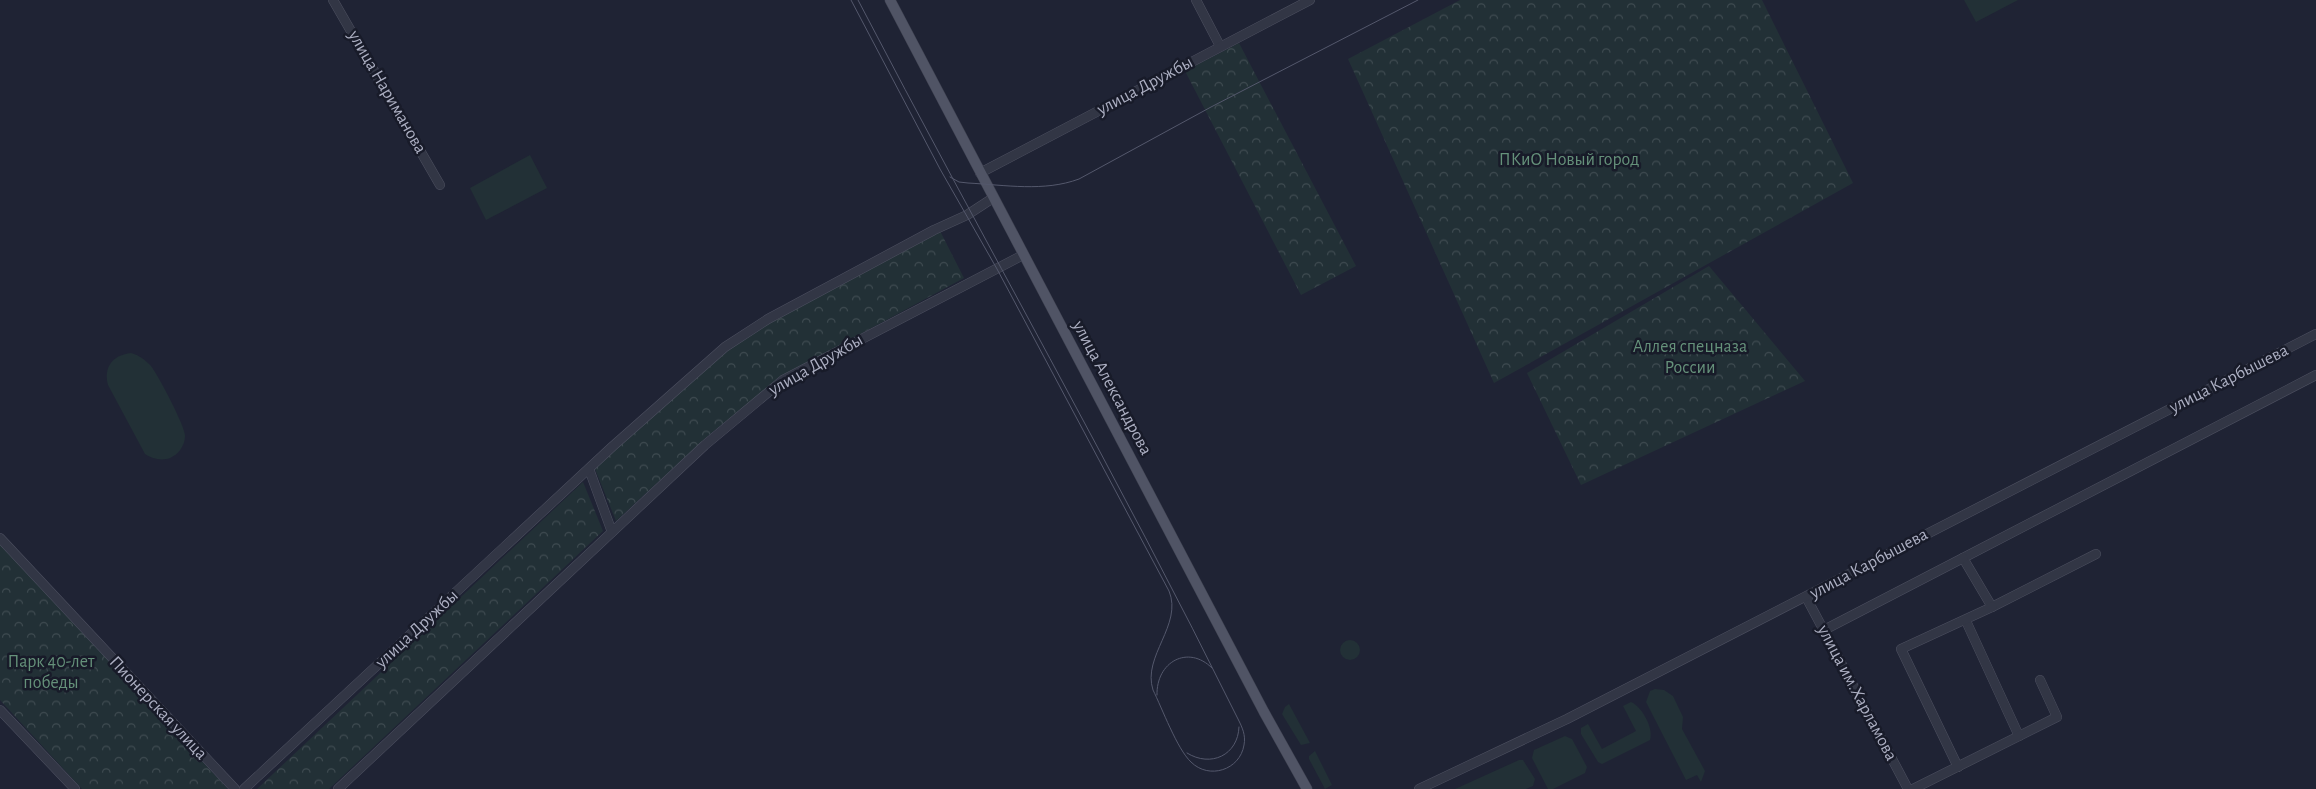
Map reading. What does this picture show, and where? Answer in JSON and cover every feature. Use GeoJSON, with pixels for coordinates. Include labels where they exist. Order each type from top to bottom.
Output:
{"type":"FeatureCollection","features":[{"type":"Feature","properties":{"kind":"main road","name":"улица Александрова"},"geometry":{"type":"LineString","coordinates":[[890,0],[1264,712],[1307,789]]}},
{"type":"Feature","properties":{"kind":"street","name":"улица Нариманова"},"geometry":{"type":"LineString","coordinates":[[333,0],[440,185]]}},
{"type":"Feature","properties":{"kind":"street"},"geometry":{"type":"LineString","coordinates":[[1196,0],[1220,46]]}},
{"type":"Feature","properties":{"kind":"street","name":"улица Дружбы"},"geometry":{"type":"LineString","coordinates":[[980,173],[1310,0]]}},
{"type":"Feature","properties":{"kind":"street","name":"улица Дружбы"},"geometry":{"type":"LineString","coordinates":[[244,789],[589,469],[725,347],[768,319],[934,230],[967,215],[993,198]]}},
{"type":"Feature","properties":{"kind":"street","name":"улица Дружбы"},"geometry":{"type":"LineString","coordinates":[[338,789],[705,445],[783,380],[1023,254]]}},
{"type":"Feature","properties":{"kind":"street","name":"улица Карбышева"},"geometry":{"type":"LineString","coordinates":[[1419,789],[1530,738],[2316,334]]}},
{"type":"Feature","properties":{"kind":"street"},"geometry":{"type":"LineString","coordinates":[[1824,630],[2316,375]]}},
{"type":"Feature","properties":{"kind":"street"},"geometry":{"type":"LineString","coordinates":[[589,469],[612,532]]}},
{"type":"Feature","properties":{"kind":"street","name":"Пионерская улица"},"geometry":{"type":"LineString","coordinates":[[0,538],[235,789]]}},
{"type":"Feature","properties":{"kind":"street"},"geometry":{"type":"LineString","coordinates":[[1958,767],[1901,650],[1966,620],[2096,554]]}},
{"type":"Feature","properties":{"kind":"street"},"geometry":{"type":"LineString","coordinates":[[1963,558],[1992,607]]}},
{"type":"Feature","properties":{"kind":"street","name":"улица им.Харламова"},"geometry":{"type":"LineString","coordinates":[[1806,597],[1908,789]]}},
{"type":"Feature","properties":{"kind":"street"},"geometry":{"type":"LineString","coordinates":[[1966,620],[2019,736]]}},
{"type":"Feature","properties":{"kind":"street"},"geometry":{"type":"LineString","coordinates":[[1913,789],[2057,717],[2040,680]]}},
{"type":"Feature","properties":{"kind":"street"},"geometry":{"type":"LineString","coordinates":[[0,710],[75,789]]}},
{"type":"Feature","properties":{"kind":"green space","name":"ПКиО Новый город"},"geometry":{"type":"Polygon","coordinates":[[[1460,0],[1762,0],[1853,183],[1494,383],[1348,59],[1460,0]]]}},
{"type":"Feature","properties":{"kind":"green space"},"geometry":{"type":"Polygon","coordinates":[[[1964,0],[2018,0],[1976,22],[1964,0]]]}},
{"type":"Feature","properties":{"kind":"green space"},"geometry":{"type":"Polygon","coordinates":[[[1239,43],[1356,266],[1301,295],[1185,71],[1239,43]]]}},
{"type":"Feature","properties":{"kind":"green space"},"geometry":{"type":"Polygon","coordinates":[[[530,155],[547,188],[486,220],[470,188],[530,155]]]}},
{"type":"Feature","properties":{"kind":"green space"},"geometry":{"type":"Polygon","coordinates":[[[940,231],[964,278],[781,377],[709,435],[616,521],[595,469],[677,392],[753,333],[832,288],[940,231]]]}},
{"type":"Feature","properties":{"kind":"green space","name":"Аллея спецназа России"},"geometry":{"type":"Polygon","coordinates":[[[1709,266],[1805,381],[1581,485],[1527,373],[1709,266]]]}},
{"type":"Feature","properties":{"kind":"green space"},"geometry":{"type":"Polygon","coordinates":[[[131,353],[142,358],[151,366],[171,401],[184,430],[185,439],[183,446],[179,452],[170,458],[157,459],[145,454],[108,385],[108,367],[114,359],[131,353]]]}},
{"type":"Feature","properties":{"kind":"green space"},"geometry":{"type":"Polygon","coordinates":[[[583,482],[603,531],[329,789],[257,789],[583,482]]]}},
{"type":"Feature","properties":{"kind":"green space","name":"Парк 40-лет победы"},"geometry":{"type":"Polygon","coordinates":[[[0,544],[227,789],[82,789],[0,700],[0,544]]]}},
{"type":"Feature","properties":{"kind":"green space"},"geometry":{"type":"Polygon","coordinates":[[[1350,640],[1357,643],[1360,650],[1357,657],[1350,660],[1343,657],[1340,650],[1343,643],[1350,640]]]}},
{"type":"Feature","properties":{"kind":"green space"},"geometry":{"type":"Polygon","coordinates":[[[1655,689],[1664,690],[1673,696],[1683,717],[1682,729],[1705,771],[1701,782],[1697,775],[1686,780],[1646,702],[1650,691],[1655,689]]]}},
{"type":"Feature","properties":{"kind":"green space"},"geometry":{"type":"Polygon","coordinates":[[[1631,702],[1639,708],[1649,724],[1650,740],[1602,764],[1598,762],[1581,734],[1581,728],[1588,724],[1602,749],[1636,731],[1623,706],[1631,702]]]}},
{"type":"Feature","properties":{"kind":"green space"},"geometry":{"type":"Polygon","coordinates":[[[1289,704],[1310,743],[1301,745],[1282,714],[1285,707],[1289,704]]]}},
{"type":"Feature","properties":{"kind":"green space"},"geometry":{"type":"Polygon","coordinates":[[[1565,736],[1572,739],[1587,767],[1585,773],[1553,789],[1548,789],[1532,758],[1534,750],[1565,736]]]}},
{"type":"Feature","properties":{"kind":"green space"},"geometry":{"type":"Polygon","coordinates":[[[1315,751],[1332,785],[1325,789],[1309,759],[1309,756],[1315,751]]]}},
{"type":"Feature","properties":{"kind":"green space"},"geometry":{"type":"Polygon","coordinates":[[[1519,760],[1523,760],[1535,779],[1533,786],[1526,789],[1455,789],[1519,760]]]}},
{"type":"Feature","properties":{"kind":"tram line"},"geometry":{"type":"LineString","coordinates":[[851,0],[940,169],[997,269],[1169,591],[1172,604],[1171,616],[1153,665],[1151,677],[1153,690],[1175,738],[1186,756],[1198,767],[1206,770],[1223,770],[1237,761],[1241,754],[1244,745],[1242,728],[1146,538],[858,0]]}},
{"type":"Feature","properties":{"kind":"tram line"},"geometry":{"type":"LineString","coordinates":[[950,177],[959,182],[1024,187],[1066,183],[1079,179],[1211,107],[1418,0]]}},
{"type":"Feature","properties":{"kind":"tram line"},"geometry":{"type":"LineString","coordinates":[[1157,695],[1158,683],[1162,673],[1175,660],[1193,657],[1203,661],[1212,668]]}},
{"type":"Feature","properties":{"kind":"tram line"},"geometry":{"type":"LineString","coordinates":[[1187,753],[1205,759],[1214,759],[1222,756],[1234,745],[1239,727]]}}]}
